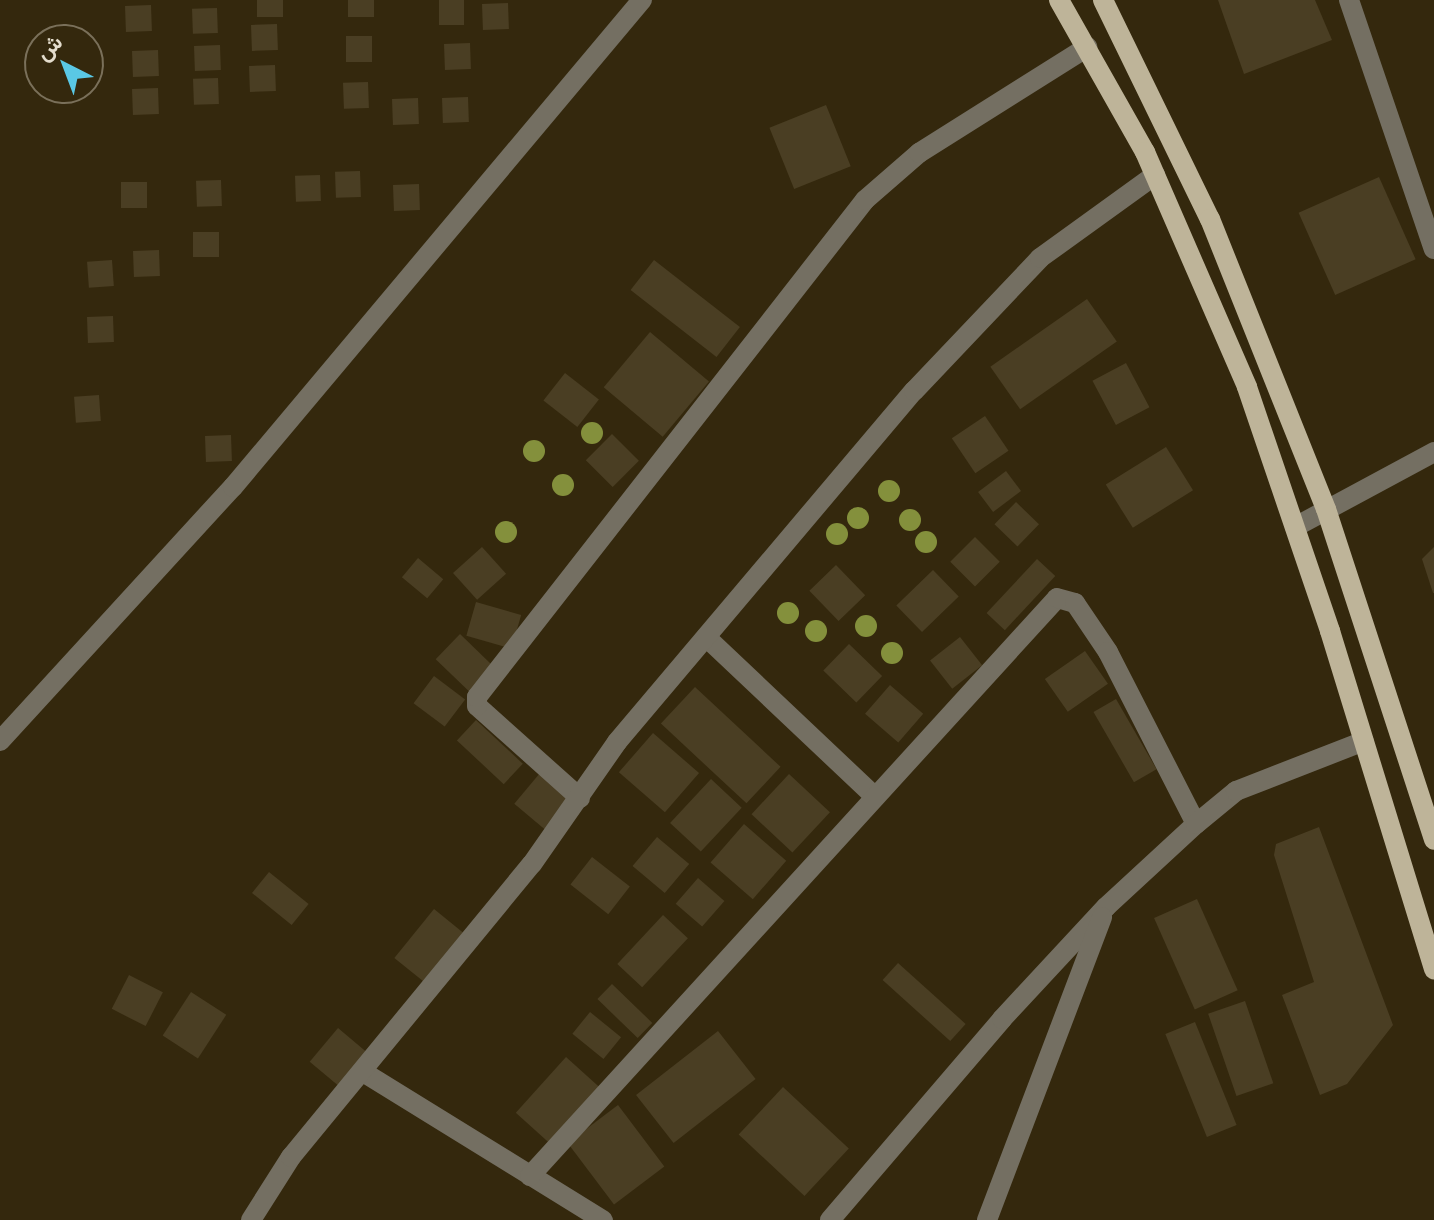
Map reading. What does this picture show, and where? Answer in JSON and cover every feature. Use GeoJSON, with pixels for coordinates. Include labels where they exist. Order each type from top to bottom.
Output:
{"type":"FeatureCollection","features":[{"type":"Feature","properties":{"kind":"main road"},"geometry":{"type":"LineString","coordinates":[[1059,0],[1155,175],[1247,387],[1364,741],[1434,969]]}},
{"type":"Feature","properties":{"kind":"main road"},"geometry":{"type":"LineString","coordinates":[[1103,0],[1210,219],[1326,509],[1434,840]]}},
{"type":"Feature","properties":{"kind":"street"},"geometry":{"type":"LineString","coordinates":[[0,741],[233,487],[642,0]]}},
{"type":"Feature","properties":{"kind":"street"},"geometry":{"type":"LineString","coordinates":[[1349,0],[1433,242]]}},
{"type":"Feature","properties":{"kind":"street"},"geometry":{"type":"LineString","coordinates":[[580,798],[477,706],[477,697],[865,200],[919,153],[1087,47]]}},
{"type":"Feature","properties":{"kind":"street"},"geometry":{"type":"LineString","coordinates":[[251,1220],[291,1157],[363,1072],[580,798],[617,742],[988,309],[1040,258],[1155,175]]}},
{"type":"Feature","properties":{"kind":"street"},"geometry":{"type":"LineString","coordinates":[[1295,527],[1434,452]]}},
{"type":"Feature","properties":{"kind":"street"},"geometry":{"type":"LineString","coordinates":[[530,1176],[1046,606],[1062,597],[1075,603],[1108,652],[1196,824]]}},
{"type":"Feature","properties":{"kind":"street"},"geometry":{"type":"LineString","coordinates":[[706,637],[873,795]]}},
{"type":"Feature","properties":{"kind":"street"},"geometry":{"type":"LineString","coordinates":[[830,1220],[1106,907],[1196,824],[1247,786],[1364,741]]}},
{"type":"Feature","properties":{"kind":"street"},"geometry":{"type":"LineString","coordinates":[[987,1220],[1106,907]]}},
{"type":"Feature","properties":{"kind":"street"},"geometry":{"type":"LineString","coordinates":[[363,1072],[603,1220]]}},
{"type":"Feature","properties":{"kind":"building"},"geometry":{"type":"Polygon","coordinates":[[[257,0],[283,0],[283,17],[257,17],[257,0]]]}},
{"type":"Feature","properties":{"kind":"building"},"geometry":{"type":"Polygon","coordinates":[[[348,0],[374,0],[374,17],[348,17],[348,0]]]}},
{"type":"Feature","properties":{"kind":"building"},"geometry":{"type":"Polygon","coordinates":[[[439,0],[464,0],[464,25],[439,25],[439,0]]]}},
{"type":"Feature","properties":{"kind":"building"},"geometry":{"type":"Polygon","coordinates":[[[1218,0],[1315,0],[1332,40],[1244,74],[1218,0]]]}},
{"type":"Feature","properties":{"kind":"building"},"geometry":{"type":"Polygon","coordinates":[[[508,3],[509,29],[483,30],[482,4],[508,3]]]}},
{"type":"Feature","properties":{"kind":"building"},"geometry":{"type":"Polygon","coordinates":[[[151,5],[152,31],[126,32],[125,6],[151,5]]]}},
{"type":"Feature","properties":{"kind":"building"},"geometry":{"type":"Polygon","coordinates":[[[217,8],[218,33],[193,34],[192,9],[217,8]]]}},
{"type":"Feature","properties":{"kind":"building"},"geometry":{"type":"Polygon","coordinates":[[[277,24],[278,50],[252,51],[251,25],[277,24]]]}},
{"type":"Feature","properties":{"kind":"building"},"geometry":{"type":"Polygon","coordinates":[[[346,36],[372,36],[372,62],[346,62],[346,36]]]}},
{"type":"Feature","properties":{"kind":"building"},"geometry":{"type":"Polygon","coordinates":[[[470,43],[471,69],[445,70],[444,44],[470,43]]]}},
{"type":"Feature","properties":{"kind":"building"},"geometry":{"type":"Polygon","coordinates":[[[220,45],[221,70],[195,71],[194,46],[220,45]]]}},
{"type":"Feature","properties":{"kind":"building"},"geometry":{"type":"Polygon","coordinates":[[[158,50],[159,76],[133,77],[132,51],[158,50]]]}},
{"type":"Feature","properties":{"kind":"building"},"geometry":{"type":"Polygon","coordinates":[[[275,65],[276,91],[250,92],[249,66],[275,65]]]}},
{"type":"Feature","properties":{"kind":"building"},"geometry":{"type":"Polygon","coordinates":[[[218,78],[219,104],[194,105],[193,79],[218,78]]]}},
{"type":"Feature","properties":{"kind":"building"},"geometry":{"type":"Polygon","coordinates":[[[368,82],[369,108],[344,109],[343,83],[368,82]]]}},
{"type":"Feature","properties":{"kind":"building"},"geometry":{"type":"Polygon","coordinates":[[[158,88],[159,114],[133,115],[132,89],[158,88]]]}},
{"type":"Feature","properties":{"kind":"building"},"geometry":{"type":"Polygon","coordinates":[[[468,97],[469,122],[443,123],[442,98],[468,97]]]}},
{"type":"Feature","properties":{"kind":"building"},"geometry":{"type":"Polygon","coordinates":[[[418,98],[419,124],[393,125],[392,99],[418,98]]]}},
{"type":"Feature","properties":{"kind":"building"},"geometry":{"type":"Polygon","coordinates":[[[826,105],[851,166],[794,189],[769,128],[826,105]]]}},
{"type":"Feature","properties":{"kind":"building"},"geometry":{"type":"Polygon","coordinates":[[[360,171],[361,197],[336,198],[335,172],[360,171]]]}},
{"type":"Feature","properties":{"kind":"building"},"geometry":{"type":"Polygon","coordinates":[[[320,175],[321,201],[296,202],[295,176],[320,175]]]}},
{"type":"Feature","properties":{"kind":"building"},"geometry":{"type":"Polygon","coordinates":[[[1379,177],[1416,259],[1335,295],[1299,213],[1379,177]]]}},
{"type":"Feature","properties":{"kind":"building"},"geometry":{"type":"Polygon","coordinates":[[[221,180],[222,206],[197,207],[196,181],[221,180]]]}},
{"type":"Feature","properties":{"kind":"building"},"geometry":{"type":"Polygon","coordinates":[[[121,182],[147,182],[147,208],[121,208],[121,182]]]}},
{"type":"Feature","properties":{"kind":"building"},"geometry":{"type":"Polygon","coordinates":[[[419,184],[420,210],[394,211],[393,185],[419,184]]]}},
{"type":"Feature","properties":{"kind":"building"},"geometry":{"type":"Polygon","coordinates":[[[193,232],[219,232],[219,257],[193,257],[193,232]]]}},
{"type":"Feature","properties":{"kind":"building"},"geometry":{"type":"Polygon","coordinates":[[[159,250],[160,276],[134,277],[133,251],[159,250]]]}},
{"type":"Feature","properties":{"kind":"building"},"geometry":{"type":"Polygon","coordinates":[[[112,260],[114,286],[89,288],[87,262],[112,260]]]}},
{"type":"Feature","properties":{"kind":"building"},"geometry":{"type":"Polygon","coordinates":[[[654,260],[740,327],[716,357],[631,290],[654,260]]]}},
{"type":"Feature","properties":{"kind":"building"},"geometry":{"type":"Polygon","coordinates":[[[1087,299],[1117,342],[1020,409],[990,367],[1087,299]]]}},
{"type":"Feature","properties":{"kind":"building"},"geometry":{"type":"Polygon","coordinates":[[[113,316],[114,342],[88,343],[87,317],[113,316]]]}},
{"type":"Feature","properties":{"kind":"building"},"geometry":{"type":"Polygon","coordinates":[[[650,332],[709,381],[663,437],[604,387],[650,332]]]}},
{"type":"Feature","properties":{"kind":"building"},"geometry":{"type":"Polygon","coordinates":[[[1126,363],[1149,407],[1116,425],[1092,381],[1126,363]]]}},
{"type":"Feature","properties":{"kind":"building"},"geometry":{"type":"Polygon","coordinates":[[[565,373],[599,399],[577,427],[543,401],[565,373]]]}},
{"type":"Feature","properties":{"kind":"building"},"geometry":{"type":"Polygon","coordinates":[[[99,395],[101,421],[76,423],[74,397],[99,395]]]}},
{"type":"Feature","properties":{"kind":"building"},"geometry":{"type":"Polygon","coordinates":[[[985,416],[1008,451],[975,473],[952,438],[985,416]]]}},
{"type":"Feature","properties":{"kind":"building"},"geometry":{"type":"Polygon","coordinates":[[[612,434],[639,461],[613,487],[586,460],[612,434]]]}},
{"type":"Feature","properties":{"kind":"building"},"geometry":{"type":"Polygon","coordinates":[[[231,435],[232,461],[206,462],[205,436],[231,435]]]}},
{"type":"Feature","properties":{"kind":"building"},"geometry":{"type":"Polygon","coordinates":[[[1166,447],[1193,490],[1133,528],[1106,485],[1166,447]]]}},
{"type":"Feature","properties":{"kind":"building"},"geometry":{"type":"Polygon","coordinates":[[[1006,471],[1021,491],[993,512],[978,492],[1006,471]]]}},
{"type":"Feature","properties":{"kind":"building"},"geometry":{"type":"Polygon","coordinates":[[[1016,502],[1039,524],[1017,547],[994,524],[1016,502]]]}},
{"type":"Feature","properties":{"kind":"building"},"geometry":{"type":"Polygon","coordinates":[[[975,537],[1000,562],[975,586],[950,562],[975,537]]]}},
{"type":"Feature","properties":{"kind":"building"},"geometry":{"type":"Polygon","coordinates":[[[482,547],[506,574],[477,600],[453,573],[482,547]]]}},
{"type":"Feature","properties":{"kind":"building"},"geometry":{"type":"Polygon","coordinates":[[[1434,547],[1434,593],[1433,593],[1422,559],[1434,547]]]}},
{"type":"Feature","properties":{"kind":"building"},"geometry":{"type":"Polygon","coordinates":[[[418,558],[443,579],[427,598],[402,577],[418,558]]]}},
{"type":"Feature","properties":{"kind":"building"},"geometry":{"type":"Polygon","coordinates":[[[1037,559],[1055,576],[1005,630],[987,613],[1037,559]]]}},
{"type":"Feature","properties":{"kind":"building"},"geometry":{"type":"Polygon","coordinates":[[[836,565],[865,595],[839,621],[809,591],[836,565]]]}},
{"type":"Feature","properties":{"kind":"building"},"geometry":{"type":"Polygon","coordinates":[[[933,570],[959,597],[922,632],[896,605],[933,570]]]}},
{"type":"Feature","properties":{"kind":"building"},"geometry":{"type":"Polygon","coordinates":[[[476,602],[521,615],[512,649],[466,636],[476,602]]]}},
{"type":"Feature","properties":{"kind":"building"},"geometry":{"type":"Polygon","coordinates":[[[460,634],[494,667],[469,692],[436,659],[460,634]]]}},
{"type":"Feature","properties":{"kind":"building"},"geometry":{"type":"Polygon","coordinates":[[[960,637],[982,665],[952,689],[930,660],[960,637]]]}},
{"type":"Feature","properties":{"kind":"building"},"geometry":{"type":"Polygon","coordinates":[[[849,644],[882,676],[856,703],[823,671],[849,644]]]}},
{"type":"Feature","properties":{"kind":"building"},"geometry":{"type":"Polygon","coordinates":[[[1085,651],[1108,684],[1068,712],[1045,679],[1085,651]]]}},
{"type":"Feature","properties":{"kind":"building"},"geometry":{"type":"Polygon","coordinates":[[[434,676],[465,699],[445,727],[414,703],[434,676]]]}},
{"type":"Feature","properties":{"kind":"building"},"geometry":{"type":"Polygon","coordinates":[[[890,685],[923,714],[898,743],[865,714],[890,685]]]}},
{"type":"Feature","properties":{"kind":"building"},"geometry":{"type":"Polygon","coordinates":[[[695,687],[781,767],[746,803],[661,724],[695,687]]]}},
{"type":"Feature","properties":{"kind":"building"},"geometry":{"type":"Polygon","coordinates":[[[1116,699],[1156,769],[1134,782],[1093,712],[1116,699]]]}},
{"type":"Feature","properties":{"kind":"building"},"geometry":{"type":"Polygon","coordinates":[[[476,720],[523,764],[504,784],[457,740],[476,720]]]}},
{"type":"Feature","properties":{"kind":"building"},"geometry":{"type":"Polygon","coordinates":[[[653,733],[699,773],[665,812],[619,772],[653,733]]]}},
{"type":"Feature","properties":{"kind":"building"},"geometry":{"type":"Polygon","coordinates":[[[540,773],[572,800],[546,831],[514,804],[540,773]]]}},
{"type":"Feature","properties":{"kind":"building"},"geometry":{"type":"Polygon","coordinates":[[[789,774],[830,812],[792,852],[751,814],[789,774]]]}},
{"type":"Feature","properties":{"kind":"building"},"geometry":{"type":"Polygon","coordinates":[[[711,779],[742,808],[701,852],[670,823],[711,779]]]}},
{"type":"Feature","properties":{"kind":"building"},"geometry":{"type":"Polygon","coordinates":[[[744,824],[786,861],[753,899],[711,862],[744,824]]]}},
{"type":"Feature","properties":{"kind":"building"},"geometry":{"type":"Polygon","coordinates":[[[1319,827],[1393,1025],[1347,1084],[1320,1095],[1282,995],[1314,982],[1274,855],[1276,844],[1319,827]]]}},
{"type":"Feature","properties":{"kind":"building"},"geometry":{"type":"Polygon","coordinates":[[[657,837],[689,864],[665,893],[633,866],[657,837]]]}},
{"type":"Feature","properties":{"kind":"building"},"geometry":{"type":"Polygon","coordinates":[[[592,857],[630,887],[608,914],[570,885],[592,857]]]}},
{"type":"Feature","properties":{"kind":"building"},"geometry":{"type":"Polygon","coordinates":[[[269,872],[309,904],[292,925],[252,893],[269,872]]]}},
{"type":"Feature","properties":{"kind":"building"},"geometry":{"type":"Polygon","coordinates":[[[698,878],[724,901],[702,927],[676,904],[698,878]]]}},
{"type":"Feature","properties":{"kind":"building"},"geometry":{"type":"Polygon","coordinates":[[[1197,899],[1238,990],[1195,1009],[1154,918],[1197,899]]]}},
{"type":"Feature","properties":{"kind":"building"},"geometry":{"type":"Polygon","coordinates":[[[434,909],[464,933],[424,982],[394,958],[434,909]]]}},
{"type":"Feature","properties":{"kind":"building"},"geometry":{"type":"Polygon","coordinates":[[[663,915],[688,938],[642,987],[617,964],[663,915]]]}},
{"type":"Feature","properties":{"kind":"building"},"geometry":{"type":"Polygon","coordinates":[[[898,963],[966,1024],[950,1041],[883,980],[898,963]]]}},
{"type":"Feature","properties":{"kind":"building"},"geometry":{"type":"Polygon","coordinates":[[[129,975],[163,992],[146,1026],[112,1009],[129,975]]]}},
{"type":"Feature","properties":{"kind":"building"},"geometry":{"type":"Polygon","coordinates":[[[612,984],[652,1023],[638,1038],[597,999],[612,984]]]}},
{"type":"Feature","properties":{"kind":"building"},"geometry":{"type":"Polygon","coordinates":[[[191,992],[226,1015],[198,1058],[163,1036],[191,992]]]}},
{"type":"Feature","properties":{"kind":"building"},"geometry":{"type":"Polygon","coordinates":[[[1245,1001],[1273,1083],[1236,1096],[1208,1014],[1245,1001]]]}},
{"type":"Feature","properties":{"kind":"building"},"geometry":{"type":"Polygon","coordinates":[[[590,1012],[621,1037],[603,1059],[572,1034],[590,1012]]]}},
{"type":"Feature","properties":{"kind":"building"},"geometry":{"type":"Polygon","coordinates":[[[1195,1022],[1237,1125],[1207,1137],[1165,1034],[1195,1022]]]}},
{"type":"Feature","properties":{"kind":"building"},"geometry":{"type":"Polygon","coordinates":[[[338,1028],[371,1056],[343,1089],[310,1062],[338,1028]]]}},
{"type":"Feature","properties":{"kind":"building"},"geometry":{"type":"Polygon","coordinates":[[[718,1031],[756,1079],[674,1143],[636,1095],[718,1031]]]}},
{"type":"Feature","properties":{"kind":"building"},"geometry":{"type":"Polygon","coordinates":[[[566,1057],[601,1088],[551,1144],[516,1113],[566,1057]]]}},
{"type":"Feature","properties":{"kind":"building"},"geometry":{"type":"Polygon","coordinates":[[[783,1087],[849,1148],[804,1196],[739,1135],[783,1087]]]}},
{"type":"Feature","properties":{"kind":"building"},"geometry":{"type":"Polygon","coordinates":[[[618,1105],[664,1166],[614,1204],[568,1143],[618,1105]]]}}]}
